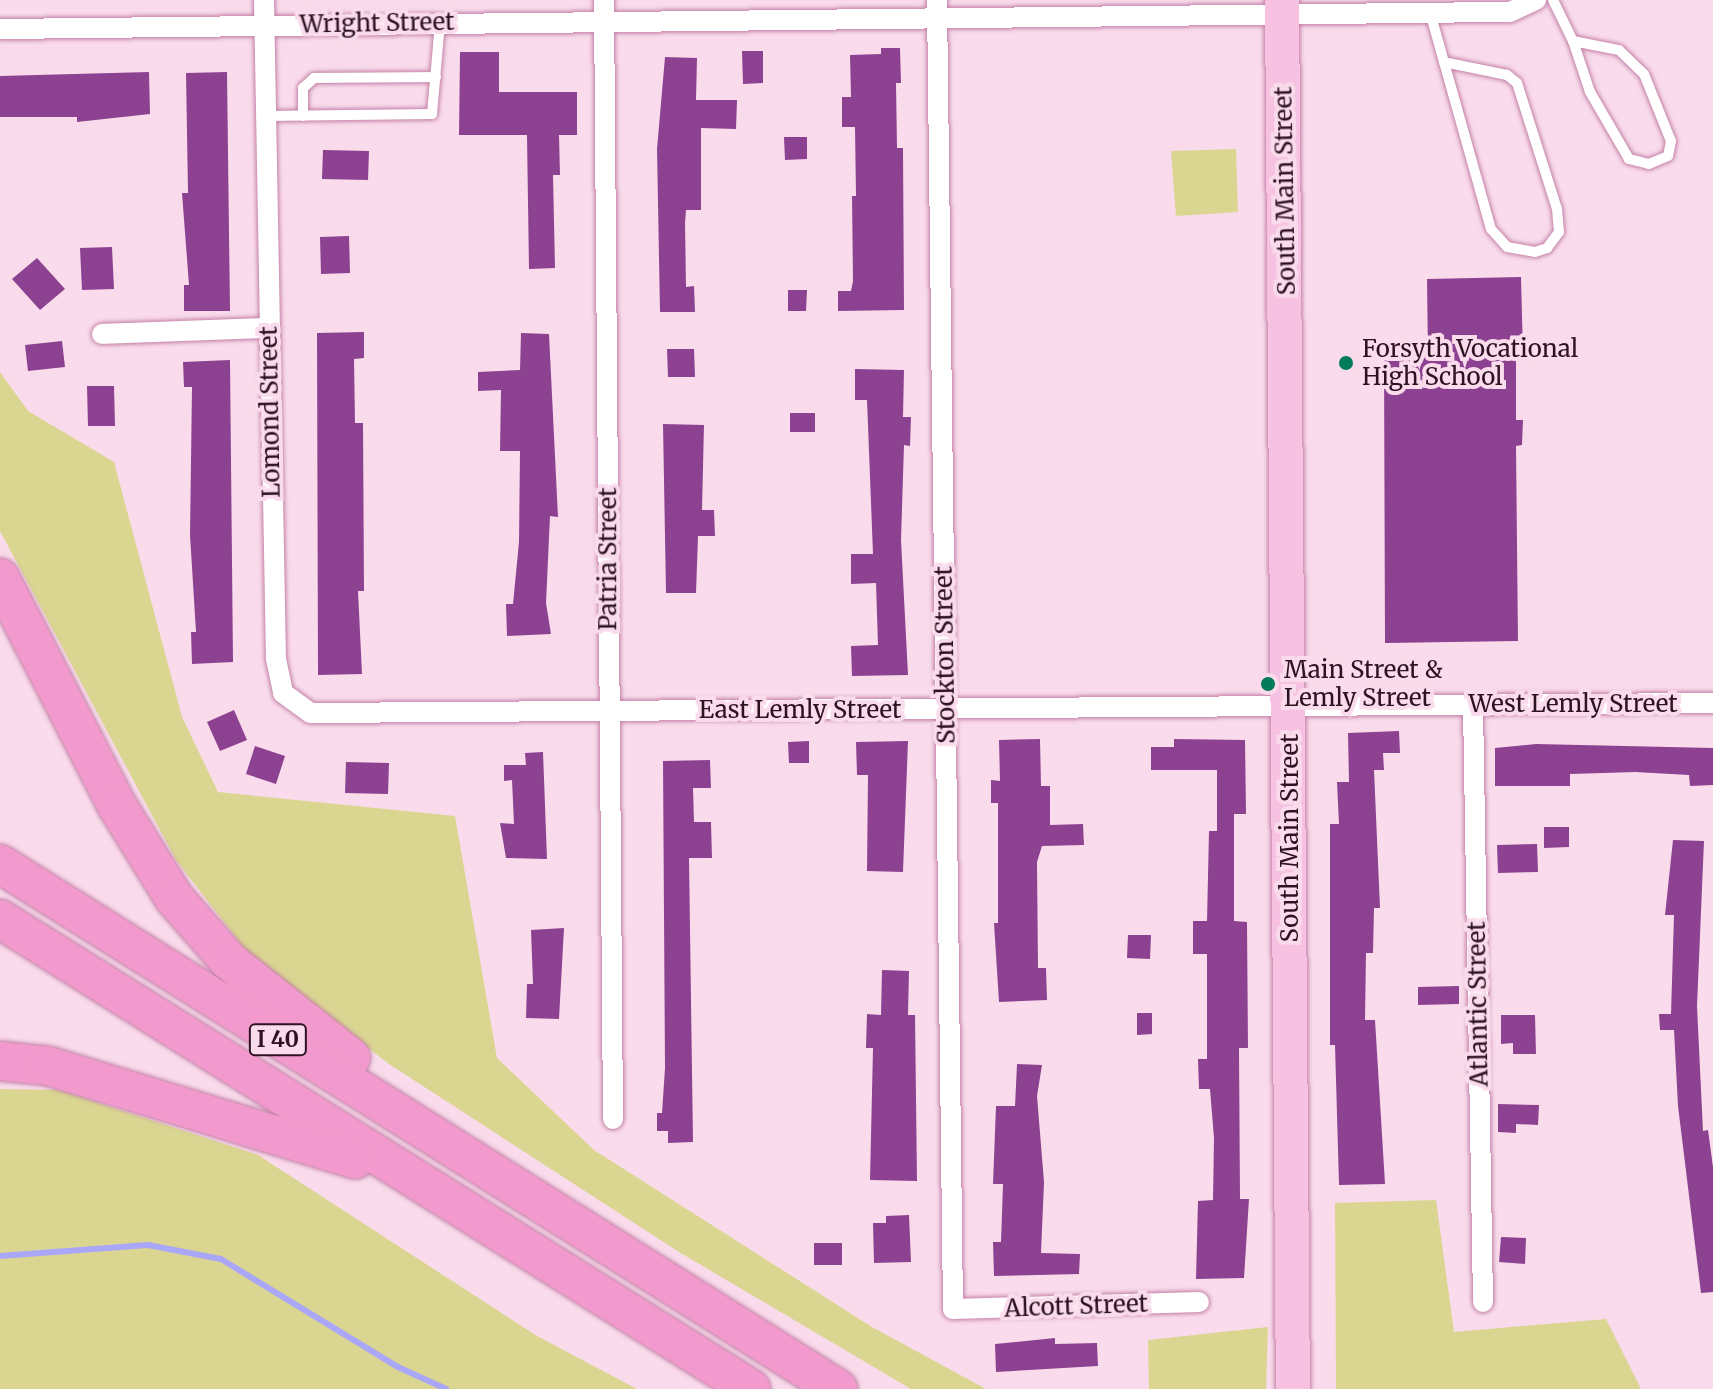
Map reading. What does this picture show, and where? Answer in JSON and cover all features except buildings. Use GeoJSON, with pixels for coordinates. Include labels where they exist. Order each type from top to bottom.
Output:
{"type":"FeatureCollection","features":[{"type":"Feature","properties":{"kind":"highway"},"geometry":{"type":"LineString","coordinates":[[0,578],[116,804],[174,898],[219,950],[312,1031],[456,1132],[556,1216]]}},
{"type":"Feature","properties":{"kind":"highway","name":"I 40"},"geometry":{"type":"LineString","coordinates":[[0,864],[556,1216],[838,1389]]}},
{"type":"Feature","properties":{"kind":"highway","name":"I 40"},"geometry":{"type":"LineString","coordinates":[[0,919],[751,1389]]}},
{"type":"Feature","properties":{"kind":"highway"},"geometry":{"type":"LineString","coordinates":[[0,1061],[48,1066],[400,1172]]}},
{"type":"Feature","properties":{"kind":"main road","name":"South Main Street"},"geometry":{"type":"LineString","coordinates":[[1282,7],[1293,1389]]}},
{"type":"Feature","properties":{"kind":"street","name":"Lomond Street"},"geometry":{"type":"LineString","coordinates":[[264,0],[276,659],[283,693],[311,713],[407,710]]}},
{"type":"Feature","properties":{"kind":"street","name":"Wright Street"},"geometry":{"type":"LineString","coordinates":[[0,29],[440,21],[604,9],[1282,7],[1510,12],[1536,0]]}},
{"type":"Feature","properties":{"kind":"street","name":"Stockton Street"},"geometry":{"type":"LineString","coordinates":[[937,8],[953,1309]]}},
{"type":"Feature","properties":{"kind":"street","name":"Patria Street"},"geometry":{"type":"LineString","coordinates":[[604,9],[613,1119]]}},
{"type":"Feature","properties":{"kind":"street"},"geometry":{"type":"LineString","coordinates":[[102,334],[268,328]]}},
{"type":"Feature","properties":{"kind":"street","name":"West Lemly Street"},"geometry":{"type":"LineString","coordinates":[[1289,705],[1713,703]]}},
{"type":"Feature","properties":{"kind":"street","name":"East Lemly Street"},"geometry":{"type":"LineString","coordinates":[[407,710],[1289,705]]}},
{"type":"Feature","properties":{"kind":"street","name":"Atlantic Street"},"geometry":{"type":"LineString","coordinates":[[1473,705],[1483,1302]]}},
{"type":"Feature","properties":{"kind":"street","name":"Alcott Street"},"geometry":{"type":"LineString","coordinates":[[953,1309],[1199,1302]]}},
{"type":"Feature","properties":{"kind":"lane"},"geometry":{"type":"LineString","coordinates":[[1553,0],[1614,139],[1629,159],[1659,163],[1668,156],[1671,141],[1644,74],[1619,50],[1573,41]]}},
{"type":"Feature","properties":{"kind":"lane"},"geometry":{"type":"LineString","coordinates":[[1430,12],[1444,62],[1497,240],[1521,251],[1547,248],[1559,232],[1557,209],[1517,83],[1495,71],[1444,62]]}},
{"type":"Feature","properties":{"kind":"lane"},"geometry":{"type":"LineString","coordinates":[[265,116],[432,114],[440,21]]}},
{"type":"Feature","properties":{"kind":"lane"},"geometry":{"type":"LineString","coordinates":[[303,116],[303,88],[314,78],[436,77]]}},
{"type":"Feature","properties":{"kind":"shaded area"},"geometry":{"type":"Polygon","coordinates":[[[1236,149],[1238,212],[1176,216],[1171,151],[1236,149]]]}},
{"type":"Feature","properties":{"kind":"shaded area"},"geometry":{"type":"Polygon","coordinates":[[[0,372],[28,411],[114,462],[182,717],[218,792],[455,816],[497,1058],[594,1150],[872,1327],[986,1389],[911,1389],[679,1252],[389,1064],[253,960],[176,860],[0,531],[0,372]]]}},
{"type":"Feature","properties":{"kind":"shaded area"},"geometry":{"type":"Polygon","coordinates":[[[0,1089],[59,1090],[258,1155],[537,1336],[637,1389],[0,1389],[0,1089]]]}},
{"type":"Feature","properties":{"kind":"shaded area"},"geometry":{"type":"Polygon","coordinates":[[[1436,1200],[1454,1332],[1606,1319],[1641,1389],[1336,1389],[1335,1203],[1436,1200]]]}},
{"type":"Feature","properties":{"kind":"shaded area"},"geometry":{"type":"Polygon","coordinates":[[[1268,1327],[1266,1389],[1149,1389],[1148,1340],[1268,1327]]]}},
{"type":"Feature","properties":{"kind":"waterway"},"geometry":{"type":"LineString","coordinates":[[0,1256],[148,1245],[221,1259],[398,1367],[446,1389]]}},
{"type":"Feature","properties":{"kind":"place","name":"Forsyth Vocational High School"},"geometry":{"type":"Point","coordinates":[1346,363]}},
{"type":"Feature","properties":{"kind":"place","name":"Main Street & Lemly Street"},"geometry":{"type":"Point","coordinates":[1268,684]}}]}
